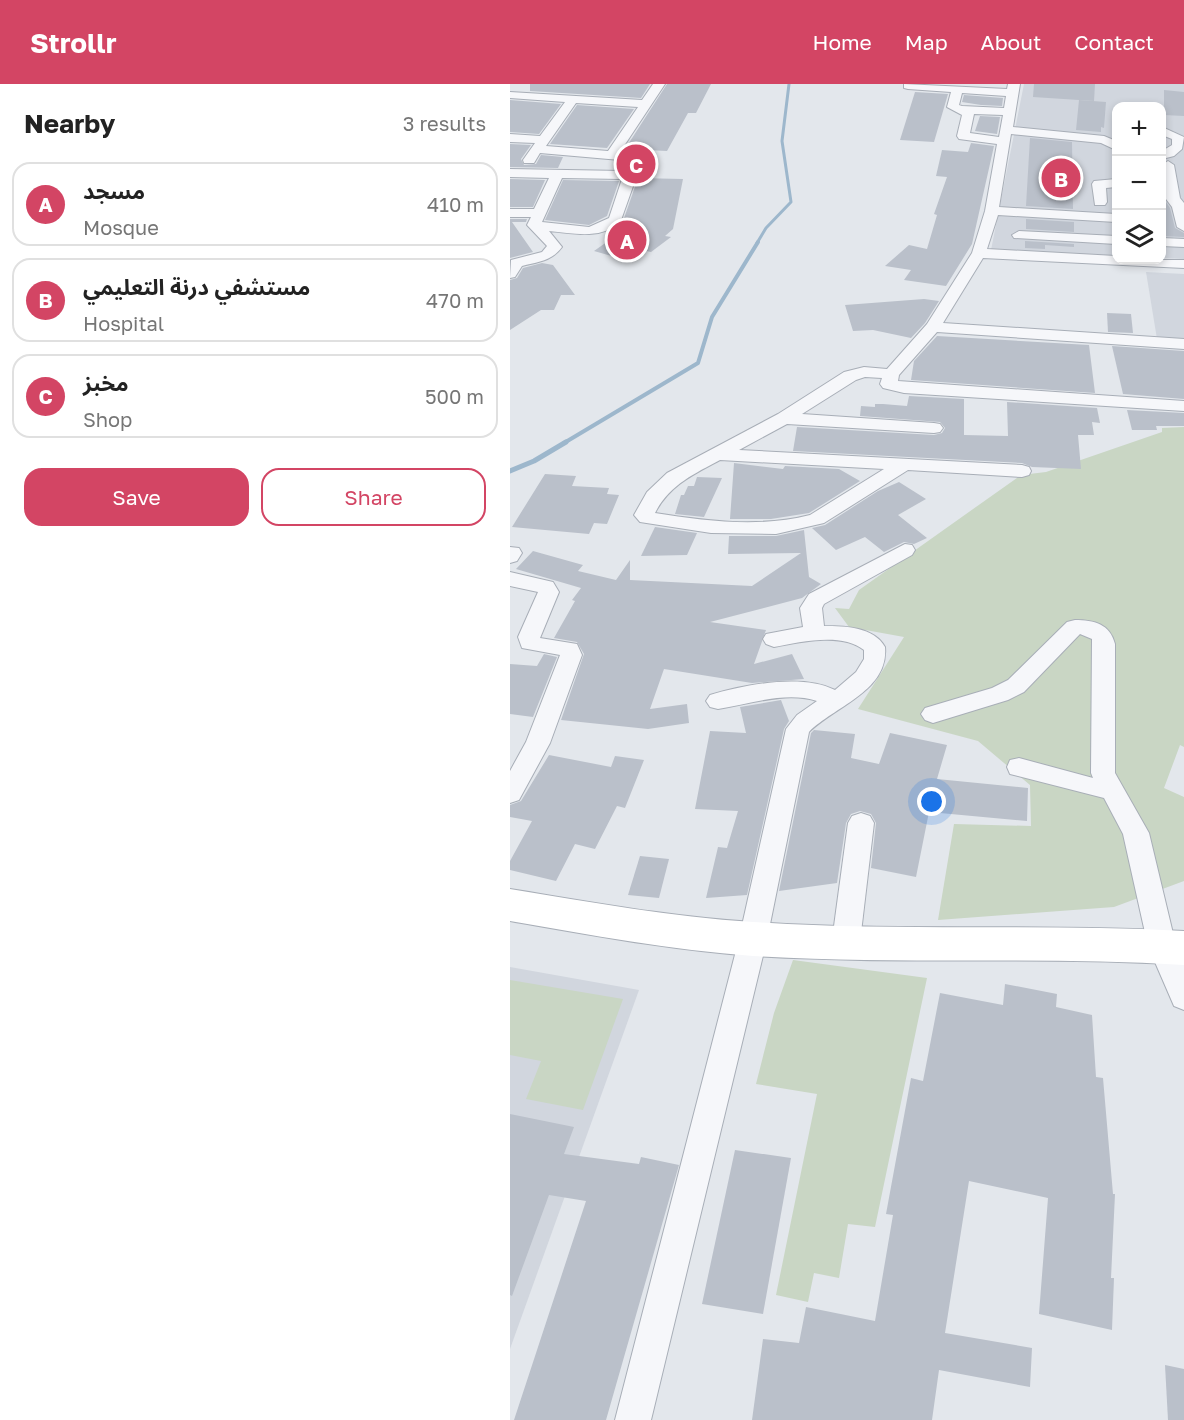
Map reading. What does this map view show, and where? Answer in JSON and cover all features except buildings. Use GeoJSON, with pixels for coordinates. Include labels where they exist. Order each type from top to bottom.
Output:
{"type":"FeatureCollection","features":[{"type":"Feature","properties":{"kind":"street"},"geometry":{"type":"LineString","coordinates":[[612,154],[659,84]]}},
{"type":"Feature","properties":{"kind":"street"},"geometry":{"type":"LineString","coordinates":[[908,86],[957,89],[1013,88],[992,211],[979,253],[933,327],[891,374],[889,384],[904,388],[1184,406]]}},
{"type":"Feature","properties":{"kind":"street"},"geometry":{"type":"LineString","coordinates":[[957,89],[953,107],[968,113],[963,136],[1110,137]]}},
{"type":"Feature","properties":{"kind":"street"},"geometry":{"type":"LineString","coordinates":[[510,95],[572,102],[644,106]]}},
{"type":"Feature","properties":{"kind":"street"},"geometry":{"type":"LineString","coordinates":[[514,173],[540,145],[572,102]]}},
{"type":"Feature","properties":{"kind":"street"},"geometry":{"type":"LineString","coordinates":[[961,110],[1009,112]]}},
{"type":"Feature","properties":{"kind":"street"},"geometry":{"type":"LineString","coordinates":[[1166,133],[1178,137],[1178,146],[1166,159]]}},
{"type":"Feature","properties":{"kind":"street"},"geometry":{"type":"LineString","coordinates":[[510,138],[540,145],[627,158],[630,175],[615,220],[590,231],[510,213]]}},
{"type":"Feature","properties":{"kind":"street"},"geometry":{"type":"LineString","coordinates":[[1166,165],[1172,197],[1181,222]]}},
{"type":"Feature","properties":{"kind":"street"},"geometry":{"type":"LineString","coordinates":[[514,173],[630,175]]}},
{"type":"Feature","properties":{"kind":"street"},"geometry":{"type":"LineString","coordinates":[[536,219],[557,174]]}},
{"type":"Feature","properties":{"kind":"street"},"geometry":{"type":"LineString","coordinates":[[1094,216],[1091,202],[1099,184],[1112,183]]}},
{"type":"Feature","properties":{"kind":"street"},"geometry":{"type":"LineString","coordinates":[[1012,212],[1014,201],[1023,198]]}},
{"type":"Feature","properties":{"kind":"street"},"geometry":{"type":"LineString","coordinates":[[1091,202],[1112,203]]}},
{"type":"Feature","properties":{"kind":"street"},"geometry":{"type":"LineString","coordinates":[[992,211],[1112,218]]}},
{"type":"Feature","properties":{"kind":"street"},"geometry":{"type":"LineString","coordinates":[[510,274],[516,263],[547,255],[555,247],[536,219]]}},
{"type":"Feature","properties":{"kind":"street"},"geometry":{"type":"LineString","coordinates":[[1019,235],[1112,240]]}},
{"type":"Feature","properties":{"kind":"street"},"geometry":{"type":"LineString","coordinates":[[1166,242],[1184,243]]}},
{"type":"Feature","properties":{"kind":"street"},"geometry":{"type":"LineString","coordinates":[[979,253],[1184,264]]}},
{"type":"Feature","properties":{"kind":"street"},"geometry":{"type":"LineString","coordinates":[[933,327],[1184,344]]}},
{"type":"Feature","properties":{"kind":"street"},"geometry":{"type":"LineString","coordinates":[[891,374],[868,372],[854,375],[784,418],[674,477],[663,486],[648,505],[646,517],[730,527],[803,524],[817,519],[903,465]]}},
{"type":"Feature","properties":{"kind":"street"},"geometry":{"type":"LineString","coordinates":[[784,418],[934,429]]}},
{"type":"Feature","properties":{"kind":"street"},"geometry":{"type":"LineString","coordinates":[[717,453],[1022,471]]}},
{"type":"Feature","properties":{"kind":"street"},"geometry":{"type":"LineString","coordinates":[[814,632],[811,608],[816,599],[905,550]]}},
{"type":"Feature","properties":{"kind":"street"},"geometry":{"type":"LineString","coordinates":[[510,579],[546,587],[549,592],[529,637],[530,642],[536,645],[565,648],[571,655],[538,743],[510,792]]}},
{"type":"Feature","properties":{"kind":"street"},"geometry":{"type":"LineString","coordinates":[[933,714],[1008,691],[1021,682],[1071,630],[1082,626],[1094,628],[1102,635],[1104,644],[1102,766],[1110,789],[1124,809],[1138,840],[1173,947],[1183,994]]}},
{"type":"Feature","properties":{"kind":"street"},"geometry":{"type":"LineString","coordinates":[[633,1420],[753,939],[798,729],[814,713],[856,687],[875,660],[875,648],[861,637],[814,632],[774,639]]}},
{"type":"Feature","properties":{"kind":"street"},"geometry":{"type":"LineString","coordinates":[[718,701],[804,688],[819,691],[835,700]]}},
{"type":"Feature","properties":{"kind":"street"},"geometry":{"type":"LineString","coordinates":[[1019,767],[1095,788],[1110,789]]}},
{"type":"Feature","properties":{"kind":"street"},"geometry":{"type":"LineString","coordinates":[[846,941],[861,823]]}},
{"type":"Feature","properties":{"kind":"street"},"geometry":{"type":"LineString","coordinates":[[510,905],[646,928],[753,939],[1173,947]]}},
{"type":"Feature","properties":{"kind":"shaded area"},"geometry":{"type":"Polygon","coordinates":[[[1024,84],[1184,84],[1184,259],[1166,258],[1166,102],[1112,102],[1112,256],[991,250],[1024,84]]]}},
{"type":"Feature","properties":{"kind":"shaded area"},"geometry":{"type":"Polygon","coordinates":[[[1146,272],[1184,274],[1184,341],[1157,339],[1146,272]]]}},
{"type":"Feature","properties":{"kind":"shaded area"},"geometry":{"type":"Polygon","coordinates":[[[510,967],[639,990],[510,1349],[510,967]]]}},
{"type":"Feature","properties":{"kind":"green space"},"geometry":{"type":"Polygon","coordinates":[[[1184,427],[1184,747],[1180,745],[1164,788],[1184,797],[1184,881],[1114,907],[938,920],[954,824],[1031,826],[1030,785],[978,741],[858,709],[904,637],[849,627],[835,608],[849,609],[859,590],[1021,475],[1046,472],[1162,432],[1162,428],[1184,427]]]}},
{"type":"Feature","properties":{"kind":"green space"},"geometry":{"type":"Polygon","coordinates":[[[793,960],[927,978],[875,1227],[848,1224],[839,1278],[814,1273],[808,1302],[776,1295],[817,1094],[756,1084],[774,1013],[793,960]]]}},
{"type":"Feature","properties":{"kind":"green space"},"geometry":{"type":"Polygon","coordinates":[[[510,980],[623,999],[583,1110],[526,1099],[541,1061],[510,1055],[510,980]]]}},
{"type":"Feature","properties":{"kind":"waterway"},"geometry":{"type":"LineString","coordinates":[[757,243],[766,228],[791,202],[782,141],[789,84]]}},
{"type":"Feature","properties":{"kind":"waterway"},"geometry":{"type":"LineString","coordinates":[[564,443],[698,363],[712,317],[758,242]]}},
{"type":"Feature","properties":{"kind":"waterway"},"geometry":{"type":"LineString","coordinates":[[510,471],[534,461],[566,442]]}},
{"type":"Feature","properties":{"kind":"place","name":"مخبز"},"geometry":{"type":"Point","coordinates":[636,164]}},
{"type":"Feature","properties":{"kind":"place","name":"مستشفي درنة التعليمي"},"geometry":{"type":"Point","coordinates":[1061,178]}},
{"type":"Feature","properties":{"kind":"place","name":"مسجد"},"geometry":{"type":"Point","coordinates":[627,240]}}]}
